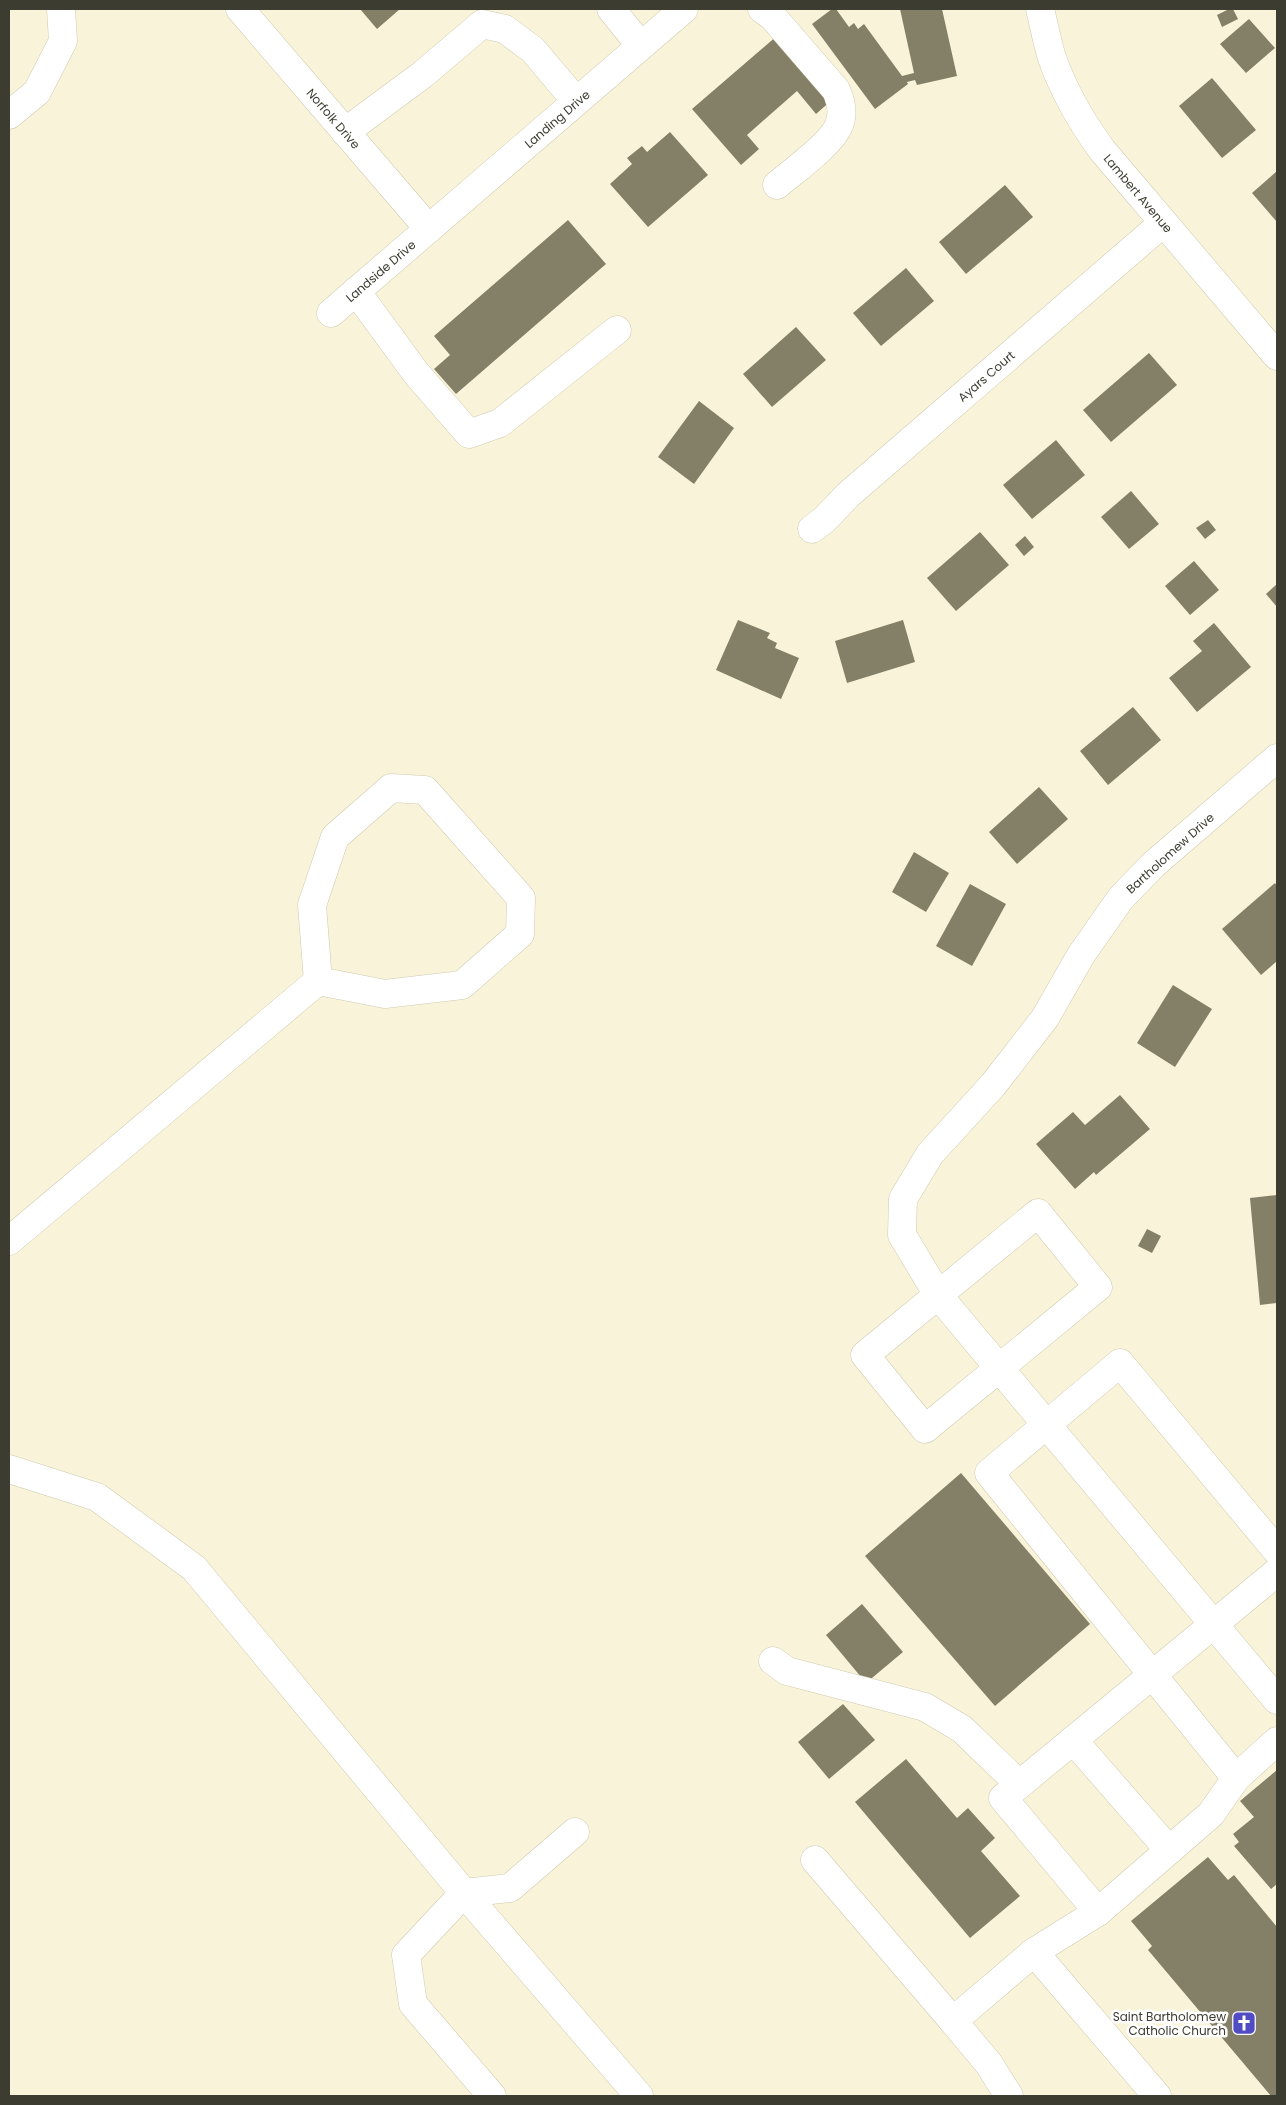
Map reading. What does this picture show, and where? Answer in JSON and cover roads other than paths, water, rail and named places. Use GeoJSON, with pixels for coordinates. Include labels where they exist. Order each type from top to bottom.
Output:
{"type":"FeatureCollection","features":[{"type":"Feature","properties":{"kind":"street"},"geometry":{"type":"LineString","coordinates":[[9,115],[37,92],[63,41],[61,9]]}},
{"type":"Feature","properties":{"kind":"street","name":"Norfolk Drive"},"geometry":{"type":"LineString","coordinates":[[240,9],[428,228]]}},
{"type":"Feature","properties":{"kind":"street"},"geometry":{"type":"LineString","coordinates":[[611,9],[640,46]]}},
{"type":"Feature","properties":{"kind":"street","name":"Landing Drive"},"geometry":{"type":"LineString","coordinates":[[428,228],[684,9]]}},
{"type":"Feature","properties":{"kind":"street"},"geometry":{"type":"LineString","coordinates":[[762,9],[772,16],[836,90],[842,105],[840,125],[830,140],[777,185]]}},
{"type":"Feature","properties":{"kind":"street","name":"Lambert Avenue"},"geometry":{"type":"LineString","coordinates":[[1040,9],[1052,56],[1068,97],[1084,125],[1102,150],[1163,224],[1277,356]]}},
{"type":"Feature","properties":{"kind":"street"},"geometry":{"type":"LineString","coordinates":[[345,132],[422,75],[482,24],[505,29],[533,50],[576,101]]}},
{"type":"Feature","properties":{"kind":"street","name":"Ayars Court"},"geometry":{"type":"LineString","coordinates":[[812,529],[824,520],[856,488],[1163,224]]}},
{"type":"Feature","properties":{"kind":"street","name":"Landside Drive"},"geometry":{"type":"LineString","coordinates":[[331,313],[428,228]]}},
{"type":"Feature","properties":{"kind":"street"},"geometry":{"type":"LineString","coordinates":[[356,291],[416,373],[469,434],[500,424],[617,330]]}},
{"type":"Feature","properties":{"kind":"street","name":"Bartholomew Drive"},"geometry":{"type":"LineString","coordinates":[[1274,1689],[1214,1623],[938,1295],[902,1235],[902,1199],[930,1154],[993,1085],[1045,1018],[1080,955],[1121,898],[1154,864],[1277,758]]}},
{"type":"Feature","properties":{"kind":"street"},"geometry":{"type":"LineString","coordinates":[[391,788],[425,790],[521,898],[520,934],[462,985],[385,994],[318,981],[312,905],[335,837],[391,788]]}},
{"type":"Feature","properties":{"kind":"street"},"geometry":{"type":"LineString","coordinates":[[9,1241],[318,981]]}},
{"type":"Feature","properties":{"kind":"street"},"geometry":{"type":"LineString","coordinates":[[1038,1213],[1098,1287],[1000,1368],[925,1429],[865,1355],[1038,1213]]}},
{"type":"Feature","properties":{"kind":"street"},"geometry":{"type":"LineString","coordinates":[[1236,1778],[1151,1676],[989,1473],[1120,1363],[1277,1551]]}},
{"type":"Feature","properties":{"kind":"street"},"geometry":{"type":"LineString","coordinates":[[9,1469],[97,1497],[194,1568],[464,1893],[639,2096]]}},
{"type":"Feature","properties":{"kind":"street"},"geometry":{"type":"LineString","coordinates":[[1098,1912],[1003,1798],[1277,1572]]}},
{"type":"Feature","properties":{"kind":"street"},"geometry":{"type":"LineString","coordinates":[[773,1661],[786,1671],[924,1707],[962,1729],[1019,1784]]}},
{"type":"Feature","properties":{"kind":"street"},"geometry":{"type":"LineString","coordinates":[[1073,1740],[1169,1850]]}},
{"type":"Feature","properties":{"kind":"street"},"geometry":{"type":"LineString","coordinates":[[954,2021],[1034,1952],[1098,1912],[1211,1814],[1236,1778],[1277,1741]]}},
{"type":"Feature","properties":{"kind":"street"},"geometry":{"type":"LineString","coordinates":[[492,2096],[413,2004],[406,1955],[464,1893],[510,1888],[575,1832]]}},
{"type":"Feature","properties":{"kind":"street"},"geometry":{"type":"LineString","coordinates":[[815,1860],[954,2021],[989,2064],[1009,2096]]}},
{"type":"Feature","properties":{"kind":"street"},"geometry":{"type":"LineString","coordinates":[[1034,1952],[1156,2096]]}},
{"type":"Feature","properties":{"kind":"place","name":"Saint Bartholomew Catholic Church"},"geometry":{"type":"Point","coordinates":[1244,2023]}}]}
